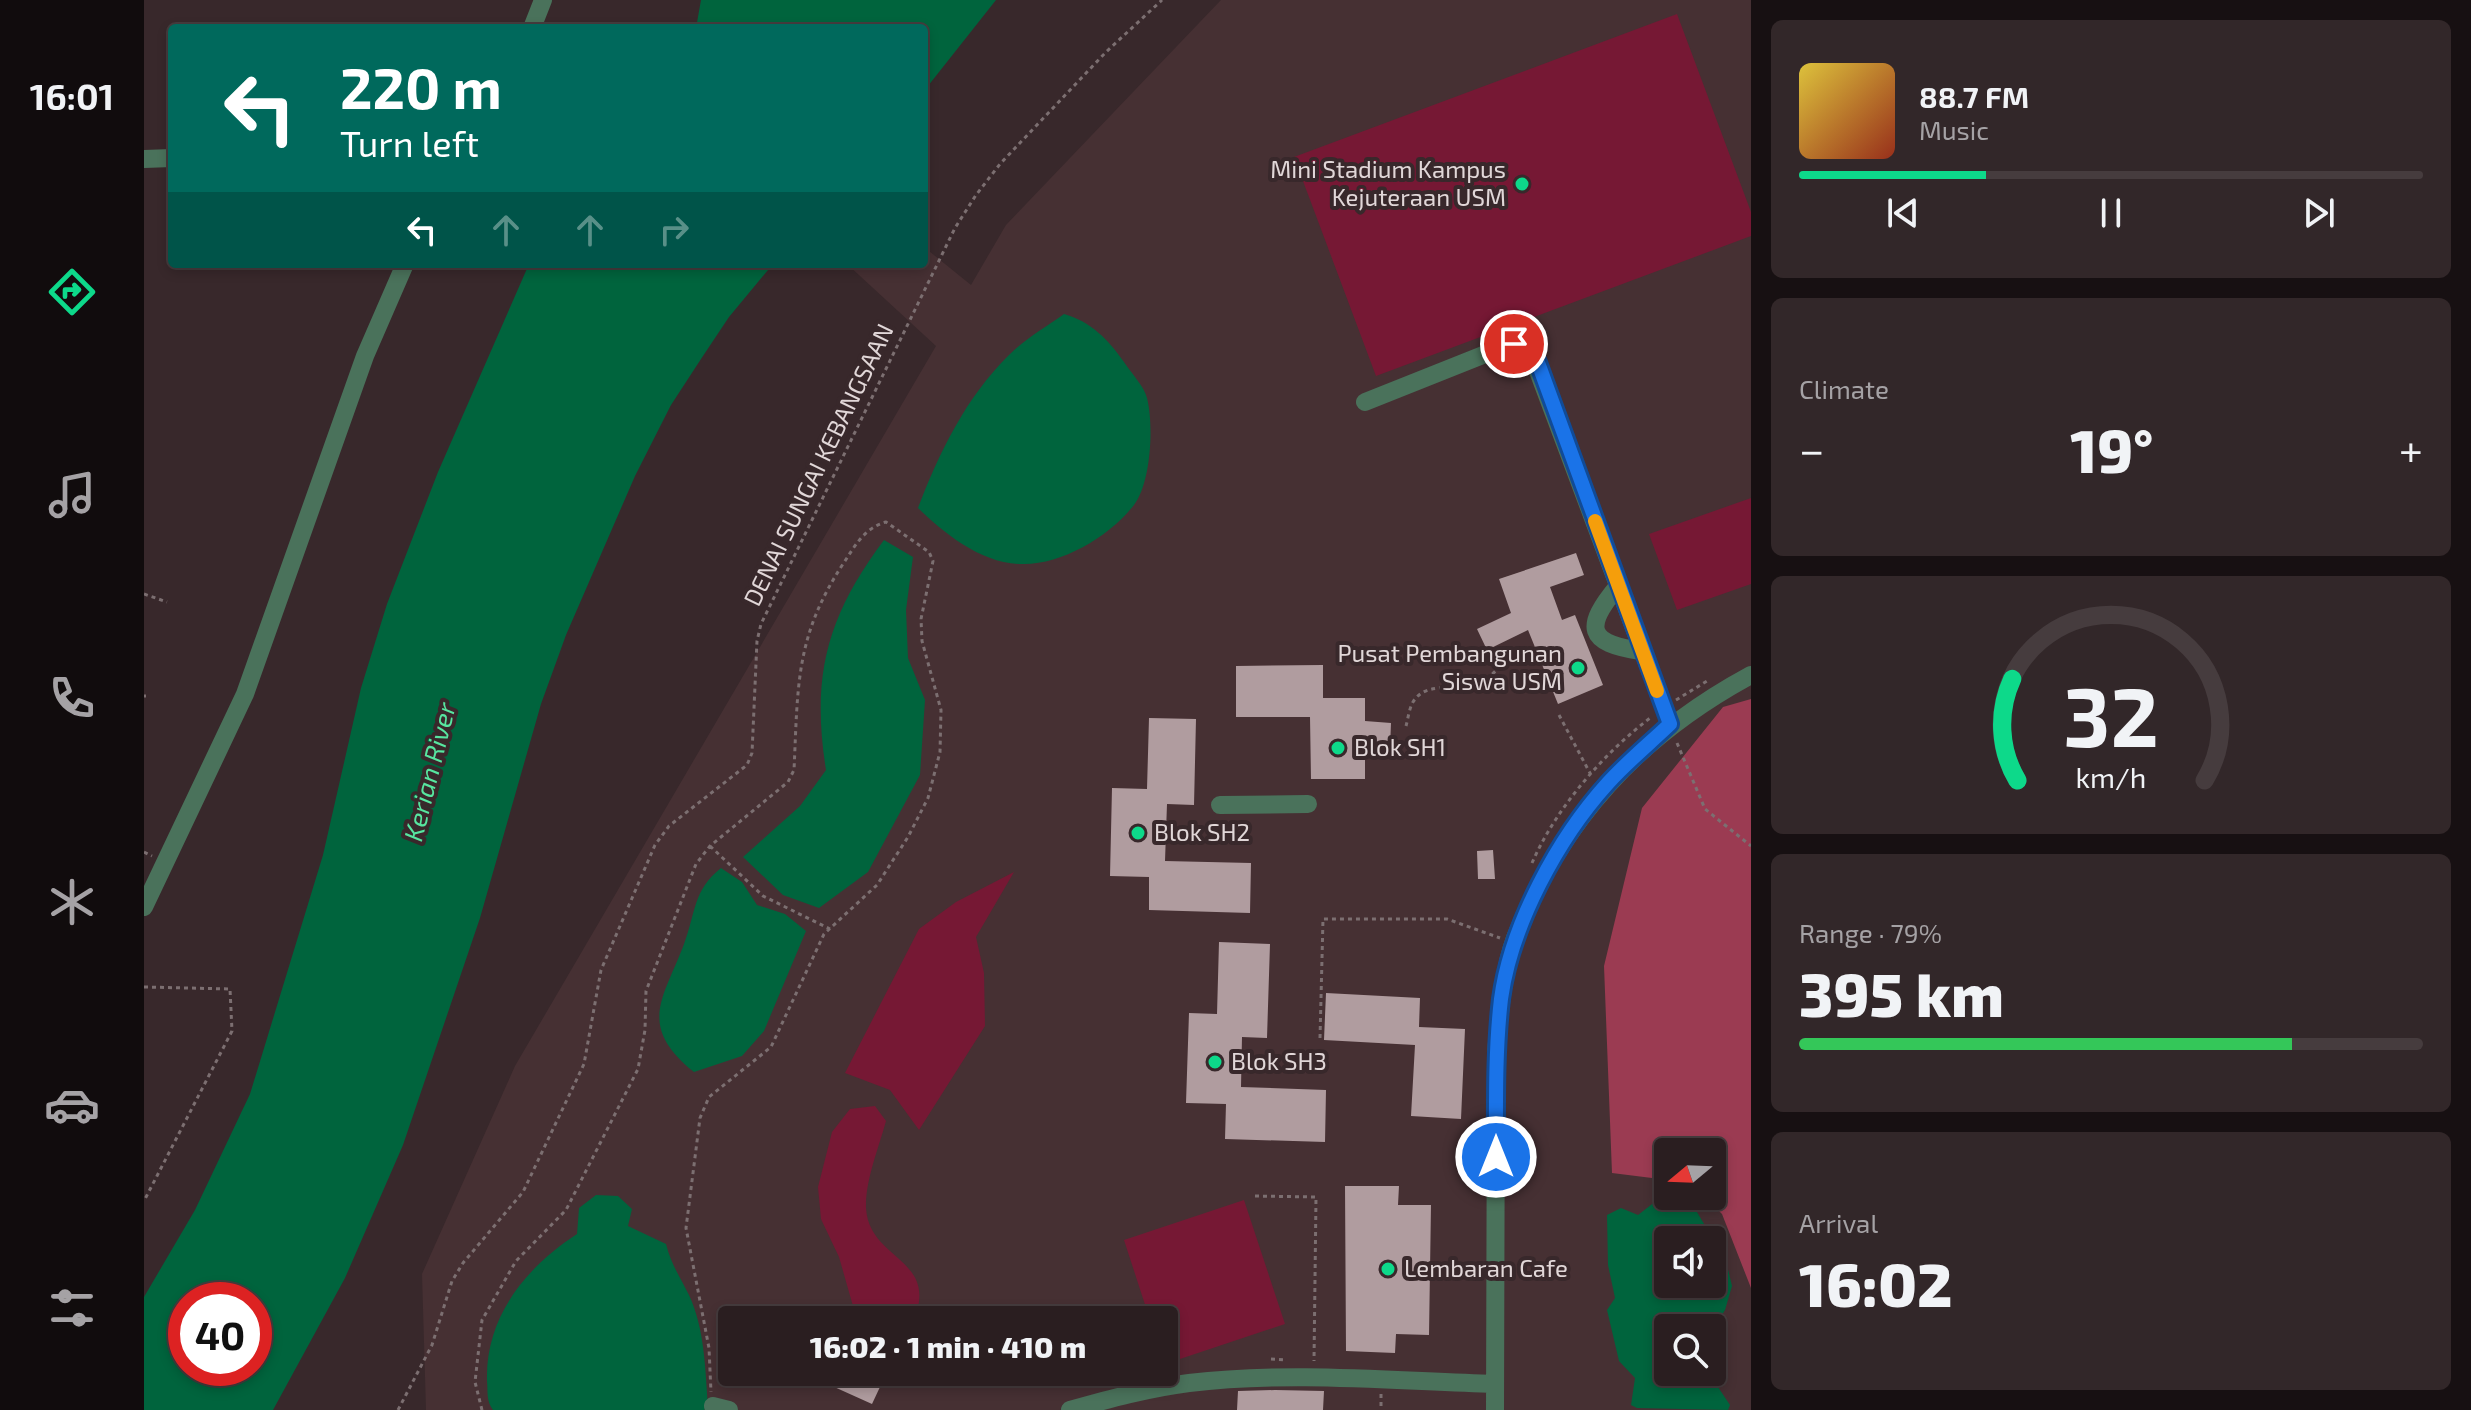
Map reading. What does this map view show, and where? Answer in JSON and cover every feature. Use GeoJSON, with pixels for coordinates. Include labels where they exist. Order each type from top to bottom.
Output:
{"type":"FeatureCollection","features":[{"type":"Feature","properties":{"kind":"street"},"geometry":{"type":"LineString","coordinates":[[534,24],[543,0]]}},
{"type":"Feature","properties":{"kind":"street"},"geometry":{"type":"LineString","coordinates":[[144,159],[168,158]]}},
{"type":"Feature","properties":{"kind":"street"},"geometry":{"type":"LineString","coordinates":[[144,907],[245,694],[359,370],[403,268]]}},
{"type":"Feature","properties":{"kind":"street"},"geometry":{"type":"LineString","coordinates":[[1365,402],[1498,349],[1514,344],[1529,347],[1670,724]]}},
{"type":"Feature","properties":{"kind":"street"},"geometry":{"type":"LineString","coordinates":[[1618,586],[1600,608],[1595,621],[1597,631],[1602,641],[1611,647],[1641,651]]}},
{"type":"Feature","properties":{"kind":"street"},"geometry":{"type":"LineString","coordinates":[[1495,1410],[1496,1052],[1502,996],[1515,939],[1562,842],[1608,783],[1670,724],[1751,675]]}},
{"type":"Feature","properties":{"kind":"street"},"geometry":{"type":"LineString","coordinates":[[1220,805],[1308,804]]}},
{"type":"Feature","properties":{"kind":"street"},"geometry":{"type":"LineString","coordinates":[[1070,1410],[1124,1395],[1218,1381],[1273,1378],[1495,1384]]}},
{"type":"Feature","properties":{"kind":"path","name":"DENAI SUNGAI KEBANGSAAN"},"geometry":{"type":"LineString","coordinates":[[398,1410],[432,1345],[452,1281],[463,1263],[523,1192],[584,1064],[601,970],[655,845],[669,826],[747,765],[752,753],[757,641],[761,624],[955,228],[1000,164],[1106,52],[1162,0]]}},
{"type":"Feature","properties":{"kind":"path"},"geometry":{"type":"LineString","coordinates":[[482,1410],[475,1382],[482,1320],[516,1261],[566,1210],[638,1069],[645,1030],[646,991],[652,969],[696,864],[710,846],[788,782],[794,770],[797,679],[807,633],[821,597],[863,535],[875,525],[886,522],[929,552],[933,561],[921,619],[922,641],[941,710],[940,752],[928,798],[908,837],[877,885],[830,929],[818,946],[771,1047],[709,1097],[700,1118],[686,1228],[721,1408]]}},
{"type":"Feature","properties":{"kind":"path"},"geometry":{"type":"LineString","coordinates":[[144,594],[167,602]]}},
{"type":"Feature","properties":{"kind":"path"},"geometry":{"type":"LineString","coordinates":[[1406,726],[1414,700],[1429,689],[1472,685],[1495,675],[1505,658]]}},
{"type":"Feature","properties":{"kind":"path"},"geometry":{"type":"LineString","coordinates":[[1559,715],[1591,775]]}},
{"type":"Feature","properties":{"kind":"path"},"geometry":{"type":"LineString","coordinates":[[1670,724],[1705,809],[1751,846]]}},
{"type":"Feature","properties":{"kind":"path"},"geometry":{"type":"LineString","coordinates":[[710,846],[763,896],[830,929]]}},
{"type":"Feature","properties":{"kind":"path"},"geometry":{"type":"LineString","coordinates":[[1320,1038],[1323,919],[1447,919],[1503,939]]}},
{"type":"Feature","properties":{"kind":"path"},"geometry":{"type":"LineString","coordinates":[[144,987],[230,989],[232,1031],[144,1201]]}},
{"type":"Feature","properties":{"kind":"path"},"geometry":{"type":"LineString","coordinates":[[1255,1196],[1316,1197],[1317,1361],[1271,1359]]}},
{"type":"Feature","properties":{"kind":"path"},"geometry":{"type":"LineString","coordinates":[[1380,1387],[1381,1410]]}},
{"type":"Feature","properties":{"kind":"shaded area"},"geometry":{"type":"Polygon","coordinates":[[[1221,0],[1751,0],[1751,1410],[426,1410],[422,1274],[515,1066],[936,346],[851,268],[928,268],[928,250],[971,285],[1006,225],[1221,0]]]}},
{"type":"Feature","properties":{"kind":"shaded area","name":"Mini Stadium Kampus Kejuteraan USM"},"geometry":{"type":"Polygon","coordinates":[[[1677,14],[1751,212],[1751,236],[1376,376],[1294,157],[1677,14]]]}},
{"type":"Feature","properties":{"kind":"shaded area"},"geometry":{"type":"Polygon","coordinates":[[[1751,498],[1751,584],[1677,610],[1649,534],[1751,498]]]}},
{"type":"Feature","properties":{"kind":"shaded area"},"geometry":{"type":"Polygon","coordinates":[[[1751,699],[1751,1288],[1718,1210],[1726,1210],[1726,1138],[1654,1138],[1654,1178],[1612,1173],[1604,966],[1642,808],[1723,707],[1751,699]]]}},
{"type":"Feature","properties":{"kind":"shaded area"},"geometry":{"type":"Polygon","coordinates":[[[1014,872],[976,937],[984,973],[985,1026],[919,1130],[890,1090],[845,1073],[919,929],[956,902],[1014,872]]]}},
{"type":"Feature","properties":{"kind":"shaded area"},"geometry":{"type":"Polygon","coordinates":[[[875,1106],[886,1121],[870,1175],[866,1208],[870,1225],[878,1239],[911,1271],[917,1283],[917,1306],[853,1306],[839,1257],[821,1219],[818,1187],[832,1132],[850,1109],[875,1106]]]}},
{"type":"Feature","properties":{"kind":"shaded area"},"geometry":{"type":"Polygon","coordinates":[[[1244,1200],[1285,1324],[1178,1360],[1178,1306],[1145,1306],[1124,1240],[1244,1200]]]}},
{"type":"Feature","properties":{"kind":"water"},"geometry":{"type":"Polygon","coordinates":[[[701,0],[996,0],[928,86],[928,24],[697,24],[701,0]]]}},
{"type":"Feature","properties":{"kind":"water","name":"Kerian River"},"geometry":{"type":"Polygon","coordinates":[[[527,268],[770,268],[729,317],[671,405],[635,476],[566,635],[541,704],[480,918],[403,1145],[345,1278],[273,1410],[144,1410],[144,1297],[195,1210],[250,1094],[323,855],[361,688],[387,604],[438,472],[527,268]]]}},
{"type":"Feature","properties":{"kind":"water"},"geometry":{"type":"Polygon","coordinates":[[[1064,314],[1082,321],[1105,339],[1145,393],[1150,438],[1144,483],[1134,505],[1124,516],[1085,546],[1039,563],[1009,563],[966,546],[918,508],[945,446],[980,389],[1015,349],[1064,314]]]}},
{"type":"Feature","properties":{"kind":"water"},"geometry":{"type":"Polygon","coordinates":[[[884,540],[913,557],[906,610],[908,658],[925,700],[920,775],[868,872],[819,908],[783,895],[743,857],[800,806],[826,770],[821,705],[828,648],[849,595],[884,540]]]}},
{"type":"Feature","properties":{"kind":"water"},"geometry":{"type":"Polygon","coordinates":[[[721,868],[742,882],[757,905],[785,914],[806,931],[764,1031],[742,1056],[694,1072],[665,1040],[660,1011],[696,902],[705,885],[721,868]]]}},
{"type":"Feature","properties":{"kind":"water"},"geometry":{"type":"Polygon","coordinates":[[[596,1195],[618,1196],[632,1209],[628,1226],[666,1244],[698,1322],[708,1406],[704,1410],[493,1410],[491,1407],[487,1392],[488,1358],[501,1315],[512,1296],[541,1262],[577,1234],[579,1208],[596,1195]]]}},
{"type":"Feature","properties":{"kind":"water"},"geometry":{"type":"Polygon","coordinates":[[[1654,1203],[1654,1210],[1696,1210],[1705,1226],[1654,1226],[1654,1298],[1726,1298],[1726,1261],[1732,1286],[1723,1314],[1654,1314],[1654,1386],[1717,1386],[1730,1405],[1728,1410],[1637,1408],[1631,1405],[1635,1378],[1619,1361],[1607,1310],[1615,1298],[1608,1265],[1607,1215],[1621,1208],[1638,1215],[1654,1203]]]}},
{"type":"Feature","properties":{"kind":"building"},"geometry":{"type":"Polygon","coordinates":[[[1576,553],[1584,575],[1550,587],[1562,620],[1575,615],[1603,685],[1558,704],[1528,630],[1487,650],[1477,629],[1511,613],[1499,579],[1576,553]]]}},
{"type":"Feature","properties":{"kind":"building","name":"Blok SH1"},"geometry":{"type":"Polygon","coordinates":[[[1323,665],[1323,698],[1365,698],[1365,721],[1391,723],[1390,748],[1365,747],[1365,779],[1311,779],[1310,717],[1236,717],[1236,666],[1323,665]]]}},
{"type":"Feature","properties":{"kind":"building","name":"Blok SH2"},"geometry":{"type":"Polygon","coordinates":[[[1149,718],[1196,719],[1194,805],[1167,804],[1165,861],[1251,863],[1250,913],[1149,910],[1149,877],[1110,876],[1112,788],[1147,789],[1149,718]]]}},
{"type":"Feature","properties":{"kind":"building"},"geometry":{"type":"Polygon","coordinates":[[[1493,850],[1495,879],[1478,879],[1477,851],[1493,850]]]}},
{"type":"Feature","properties":{"kind":"building","name":"Blok SH3"},"geometry":{"type":"Polygon","coordinates":[[[1219,942],[1270,944],[1267,1038],[1242,1037],[1241,1087],[1326,1090],[1325,1142],[1225,1139],[1226,1104],[1186,1103],[1189,1013],[1217,1014],[1219,942]]]}},
{"type":"Feature","properties":{"kind":"building"},"geometry":{"type":"Polygon","coordinates":[[[1326,993],[1420,998],[1419,1027],[1465,1029],[1461,1119],[1411,1116],[1415,1045],[1324,1040],[1326,993]]]}},
{"type":"Feature","properties":{"kind":"building","name":"Lembaran Cafe"},"geometry":{"type":"Polygon","coordinates":[[[1345,1186],[1399,1186],[1398,1205],[1431,1205],[1429,1335],[1396,1334],[1395,1353],[1346,1351],[1345,1186]]]}},
{"type":"Feature","properties":{"kind":"building"},"geometry":{"type":"Polygon","coordinates":[[[832,1386],[880,1386],[872,1404],[832,1386]]]}},
{"type":"Feature","properties":{"kind":"building"},"geometry":{"type":"Polygon","coordinates":[[[1238,1391],[1324,1391],[1323,1410],[1237,1410],[1238,1391]]]}},
{"type":"Feature","properties":{"kind":"slow traffic"},"geometry":{"type":"LineString","coordinates":[[1595,521],[1657,691]]}},
{"type":"Feature","properties":{"kind":"place","name":"Mini Stadium Kampus Kejuteraan USM"},"geometry":{"type":"Point","coordinates":[1522,184]}},
{"type":"Feature","properties":{"kind":"place","name":"Pusat Pembangunan Siswa USM"},"geometry":{"type":"Point","coordinates":[1578,668]}},
{"type":"Feature","properties":{"kind":"place","name":"Blok SH1"},"geometry":{"type":"Point","coordinates":[1338,748]}},
{"type":"Feature","properties":{"kind":"place","name":"Blok SH2"},"geometry":{"type":"Point","coordinates":[1138,833]}},
{"type":"Feature","properties":{"kind":"place","name":"Blok SH3"},"geometry":{"type":"Point","coordinates":[1215,1062]}},
{"type":"Feature","properties":{"kind":"place","name":"Lembaran Cafe"},"geometry":{"type":"Point","coordinates":[1388,1269]}},
{"type":"Feature","properties":{"kind":"route"},"geometry":{"type":"LineString","coordinates":[[1496,1157],[1496,1052],[1502,996],[1515,939],[1562,842],[1608,783],[1670,724],[1537,360],[1529,347],[1514,344]]}}]}
